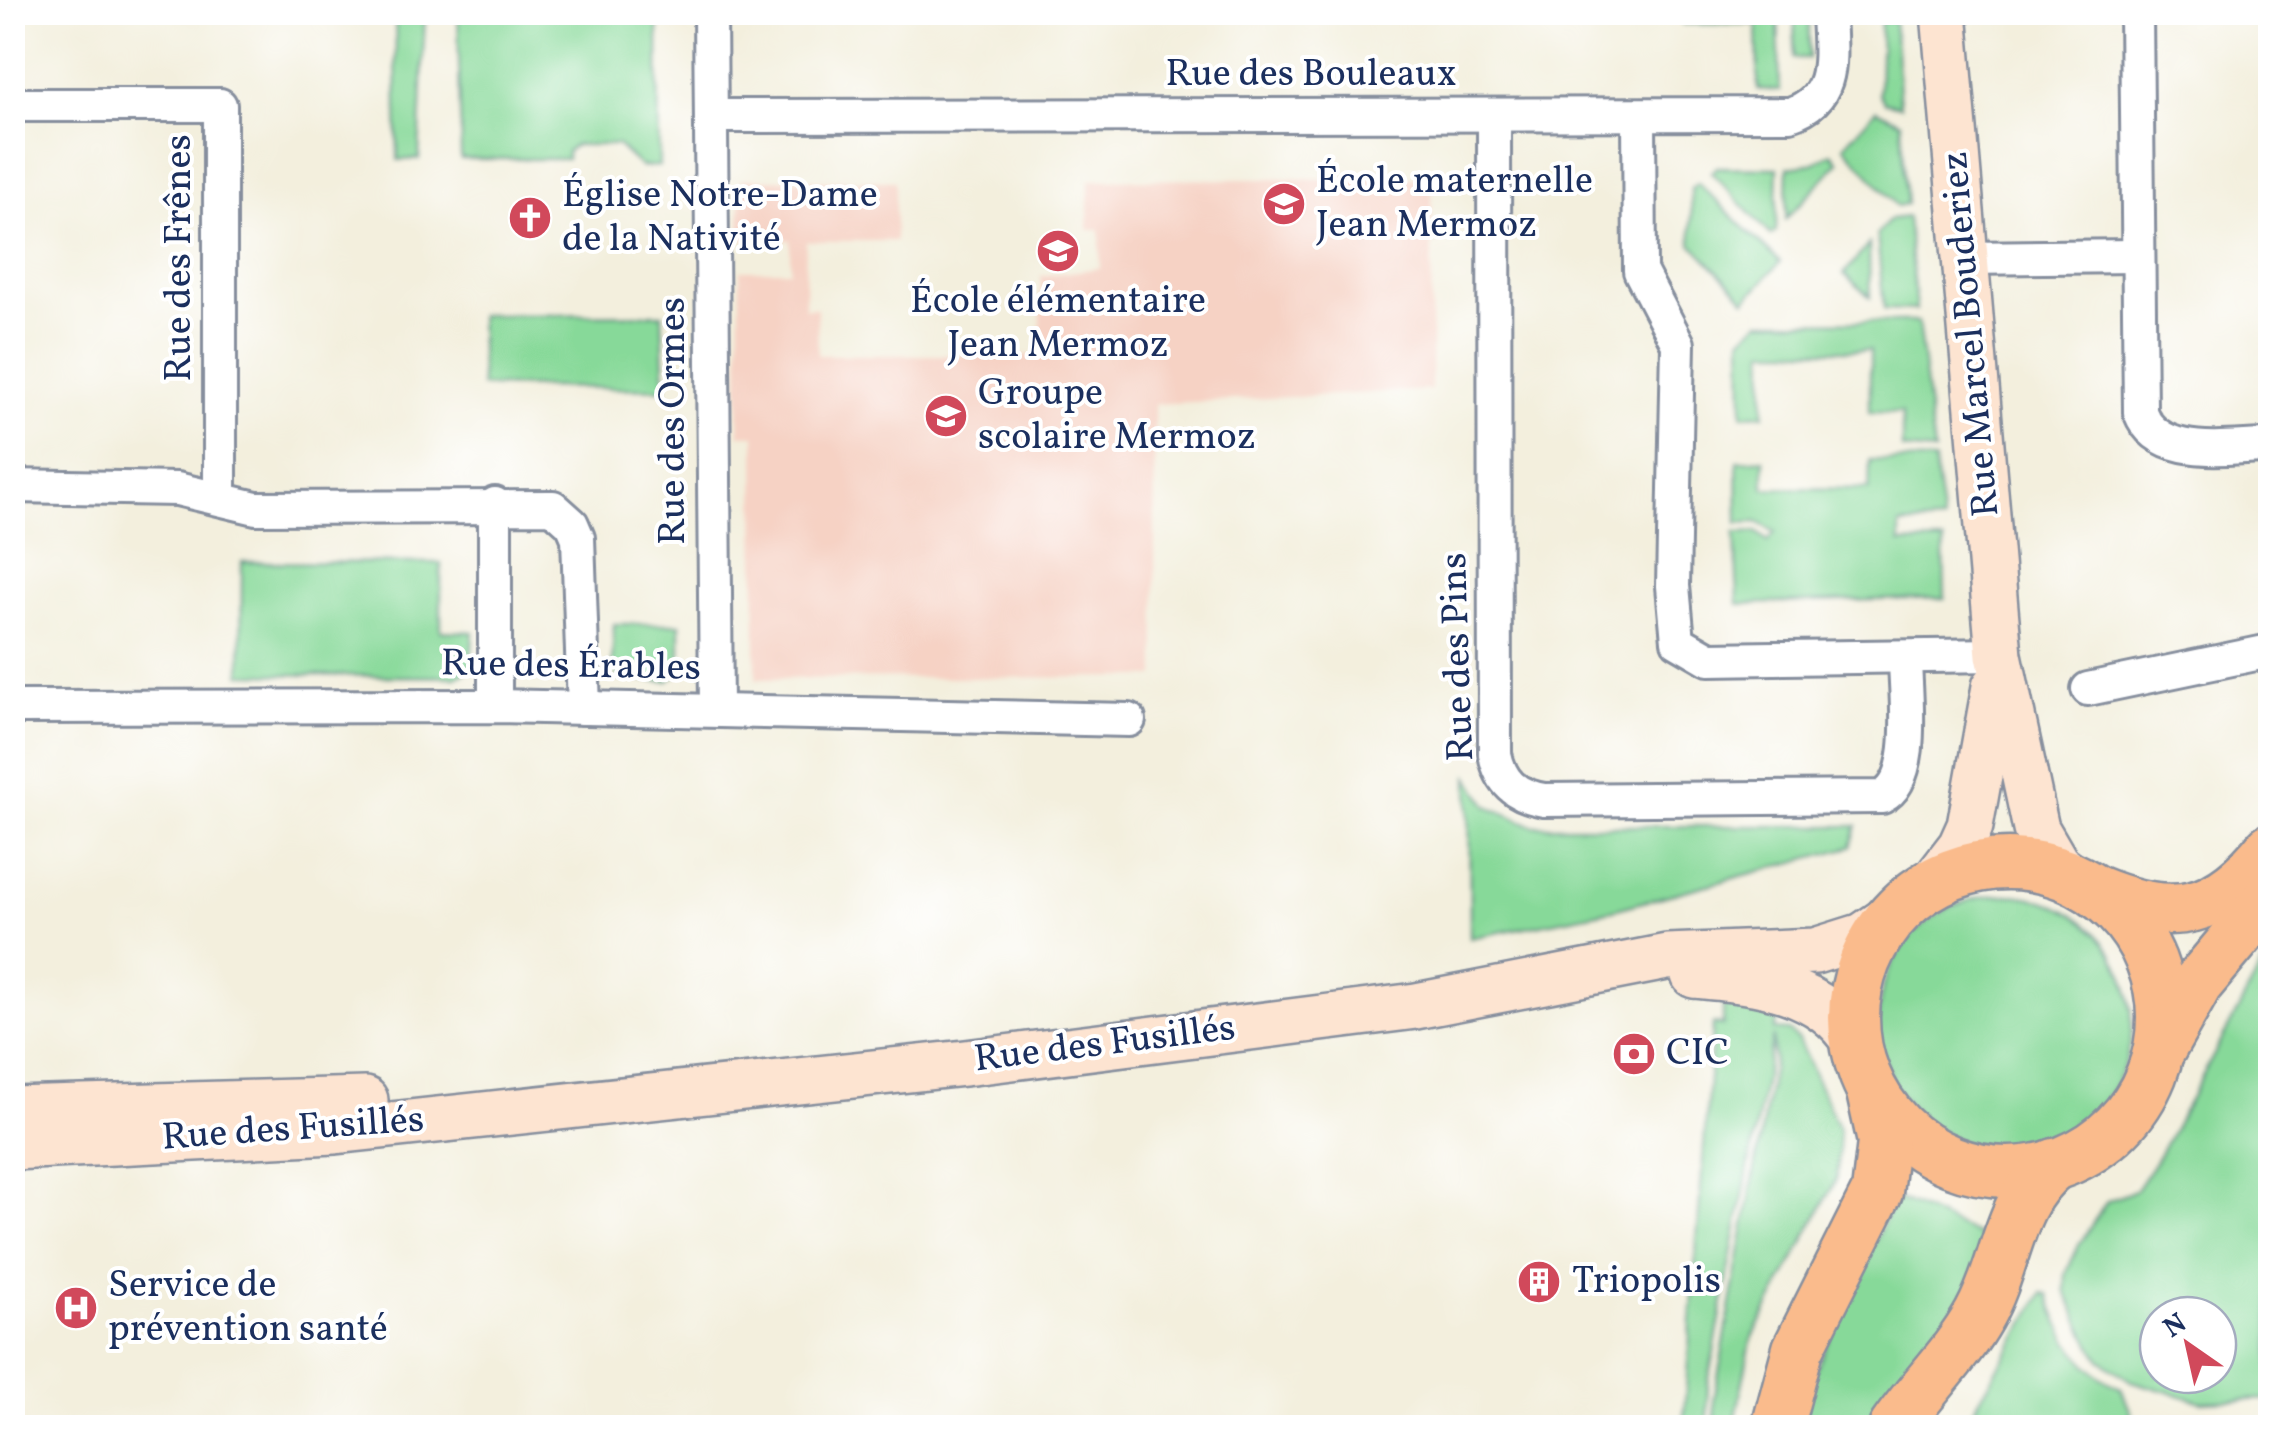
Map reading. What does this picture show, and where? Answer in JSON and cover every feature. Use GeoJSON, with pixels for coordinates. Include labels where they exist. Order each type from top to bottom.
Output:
{"type":"FeatureCollection","features":[{"type":"Feature","properties":{"kind":"main road","name":"Rue Marcel Bouderiez"},"geometry":{"type":"LineString","coordinates":[[1944,12],[1999,655],[2036,828],[2057,864],[2085,885]]}},
{"type":"Feature","properties":{"kind":"main road","name":"Rue Marcel Bouderiez"},"geometry":{"type":"LineString","coordinates":[[1912,901],[1961,846],[1970,826],[1999,655]]}},
{"type":"Feature","properties":{"kind":"main road"},"geometry":{"type":"LineString","coordinates":[[1778,1428],[1798,1349],[1877,1192],[1882,1142],[1864,1065],[1859,982],[1876,940],[1912,901],[1972,869],[2002,864],[2048,870],[2147,908],[2172,911],[2209,904],[2251,873],[2270,849]]}},
{"type":"Feature","properties":{"kind":"main road"},"geometry":{"type":"LineString","coordinates":[[2085,885],[2134,930],[2152,963],[2161,1000],[2157,1057]]}},
{"type":"Feature","properties":{"kind":"main road"},"geometry":{"type":"LineString","coordinates":[[1864,1065],[1896,1124],[1943,1158],[1999,1171],[2056,1164],[2090,1148],[2120,1124],[2142,1093],[2197,984],[2270,896]]}},
{"type":"Feature","properties":{"kind":"main road","name":"Rue des Fusillés"},"geometry":{"type":"LineString","coordinates":[[12,1148],[335,1131],[632,1098],[742,1090],[1416,1006],[1666,957],[1815,951],[1864,936],[1912,901]]}},
{"type":"Feature","properties":{"kind":"main road","name":"Rue des Fusillés"},"geometry":{"type":"LineString","coordinates":[[1577,976],[1664,973],[1780,988],[1828,1008],[1864,1065]]}},
{"type":"Feature","properties":{"kind":"main road","name":"Rue des Fusillés"},"geometry":{"type":"LineString","coordinates":[[12,1110],[496,1096],[632,1098]]}},
{"type":"Feature","properties":{"kind":"main road"},"geometry":{"type":"LineString","coordinates":[[1894,1428],[1970,1330],[2001,1266],[2019,1204],[2056,1164]]}},
{"type":"Feature","properties":{"kind":"street","name":"Rue des Ormes"},"geometry":{"type":"LineString","coordinates":[[710,12],[716,710]]}},
{"type":"Feature","properties":{"kind":"street","name":"Rue des Bouleaux"},"geometry":{"type":"LineString","coordinates":[[711,116],[1774,115],[1804,109],[1817,100],[1830,74],[1828,12]]}},
{"type":"Feature","properties":{"kind":"street"},"geometry":{"type":"LineString","coordinates":[[2136,12],[2137,395],[2145,425],[2170,444],[2270,446]]}},
{"type":"Feature","properties":{"kind":"street","name":"Rue des Frênes"},"geometry":{"type":"LineString","coordinates":[[12,106],[220,105],[220,498]]}},
{"type":"Feature","properties":{"kind":"street","name":"Rue des Pins"},"geometry":{"type":"LineString","coordinates":[[1494,114],[1496,754],[1504,782],[1527,797],[1544,800],[1882,797],[1901,782],[1905,657]]}},
{"type":"Feature","properties":{"kind":"street"},"geometry":{"type":"LineString","coordinates":[[1639,116],[1640,271],[1678,344],[1673,586],[1678,641],[1709,659],[1999,655]]}},
{"type":"Feature","properties":{"kind":"street"},"geometry":{"type":"LineString","coordinates":[[1966,258],[2136,256]]}},
{"type":"Feature","properties":{"kind":"street"},"geometry":{"type":"LineString","coordinates":[[12,486],[177,489],[256,508],[495,504],[554,507],[572,524],[578,538],[584,708]]}},
{"type":"Feature","properties":{"kind":"street"},"geometry":{"type":"LineString","coordinates":[[495,504],[495,706]]}},
{"type":"Feature","properties":{"kind":"street"},"geometry":{"type":"LineString","coordinates":[[2088,689],[2270,650]]}},
{"type":"Feature","properties":{"kind":"street","name":"Rue des Érables"},"geometry":{"type":"LineString","coordinates":[[12,707],[495,706],[1129,720]]}},
{"type":"Feature","properties":{"kind":"shaded area","name":"Groupe scolaire Mermoz"},"geometry":{"type":"Polygon","coordinates":[[[1432,178],[1431,390],[1154,404],[1156,677],[756,679],[755,435],[739,435],[740,270],[790,270],[790,240],[740,239],[741,179],[895,181],[895,241],[806,241],[805,308],[817,308],[818,355],[1040,355],[1041,276],[1100,268],[1100,230],[1088,230],[1089,180],[1432,178]]]}},
{"type":"Feature","properties":{"kind":"green space"},"geometry":{"type":"Polygon","coordinates":[[[395,13],[425,13],[419,159],[398,160],[395,13]]]}},
{"type":"Feature","properties":{"kind":"green space"},"geometry":{"type":"Polygon","coordinates":[[[458,13],[658,13],[659,166],[641,167],[617,145],[575,145],[567,151],[567,159],[461,159],[458,13]]]}},
{"type":"Feature","properties":{"kind":"green space"},"geometry":{"type":"Polygon","coordinates":[[[1682,13],[1778,13],[1780,91],[1758,89],[1757,24],[1682,24],[1682,13]]]}},
{"type":"Feature","properties":{"kind":"green space"},"geometry":{"type":"Polygon","coordinates":[[[1795,13],[1809,13],[1809,58],[1794,58],[1795,13]]]}},
{"type":"Feature","properties":{"kind":"green space"},"geometry":{"type":"Polygon","coordinates":[[[1881,21],[1894,21],[1900,106],[1884,102],[1879,94],[1881,21]]]}},
{"type":"Feature","properties":{"kind":"green space"},"geometry":{"type":"Polygon","coordinates":[[[1876,110],[1901,122],[1907,204],[1897,206],[1844,146],[1876,110]]]}},
{"type":"Feature","properties":{"kind":"green space"},"geometry":{"type":"Polygon","coordinates":[[[1832,153],[1839,162],[1786,219],[1788,167],[1814,163],[1832,153]]]}},
{"type":"Feature","properties":{"kind":"green space"},"geometry":{"type":"Polygon","coordinates":[[[1717,167],[1778,168],[1776,231],[1771,235],[1711,172],[1717,167]]]}},
{"type":"Feature","properties":{"kind":"green space"},"geometry":{"type":"Polygon","coordinates":[[[1698,183],[1780,262],[1746,300],[1692,244],[1691,188],[1698,183]]]}},
{"type":"Feature","properties":{"kind":"green space"},"geometry":{"type":"Polygon","coordinates":[[[1907,217],[1916,310],[1884,309],[1877,235],[1891,219],[1907,217]]]}},
{"type":"Feature","properties":{"kind":"green space"},"geometry":{"type":"Polygon","coordinates":[[[1869,244],[1870,297],[1844,274],[1869,244]]]}},
{"type":"Feature","properties":{"kind":"green space"},"geometry":{"type":"Polygon","coordinates":[[[662,314],[665,389],[481,386],[479,315],[662,314]]]}},
{"type":"Feature","properties":{"kind":"green space"},"geometry":{"type":"Polygon","coordinates":[[[1760,321],[1918,322],[1934,452],[1902,449],[1902,413],[1870,412],[1870,350],[1765,350],[1764,414],[1743,415],[1742,338],[1760,321]]]}},
{"type":"Feature","properties":{"kind":"green space"},"geometry":{"type":"Polygon","coordinates":[[[1764,459],[1764,488],[1869,489],[1870,460],[1934,461],[1943,522],[1900,525],[1900,543],[1944,542],[1945,598],[1738,604],[1735,533],[1757,532],[1768,541],[1775,532],[1757,522],[1738,523],[1737,461],[1764,459]]]}},
{"type":"Feature","properties":{"kind":"green space"},"geometry":{"type":"Polygon","coordinates":[[[242,562],[441,563],[441,631],[473,632],[471,669],[456,677],[241,674],[242,562]]]}},
{"type":"Feature","properties":{"kind":"green space"},"geometry":{"type":"Polygon","coordinates":[[[614,624],[680,624],[680,672],[668,681],[620,679],[612,665],[614,624]]]}},
{"type":"Feature","properties":{"kind":"green space"},"geometry":{"type":"Polygon","coordinates":[[[1469,777],[1488,806],[1534,826],[1857,826],[1851,847],[1613,910],[1470,938],[1469,777]]]}},
{"type":"Feature","properties":{"kind":"green space"},"geometry":{"type":"Polygon","coordinates":[[[2005,895],[2054,905],[2095,932],[2122,973],[2132,1022],[2122,1071],[2095,1112],[2054,1139],[2005,1149],[1956,1139],[1915,1112],[1888,1071],[1878,1022],[1888,973],[1915,932],[1956,905],[2005,895]]]}},
{"type":"Feature","properties":{"kind":"green space"},"geometry":{"type":"Polygon","coordinates":[[[2270,951],[2270,1399],[2202,1402],[2178,1395],[2238,1395],[2238,1295],[2138,1295],[2138,1383],[2101,1360],[2091,1345],[2065,1291],[2066,1273],[2107,1201],[2136,1190],[2159,1156],[2270,951]]]}},
{"type":"Feature","properties":{"kind":"green space"},"geometry":{"type":"Polygon","coordinates":[[[1723,1005],[1781,1011],[1774,1030],[1789,1031],[1798,1040],[1839,1129],[1837,1178],[1751,1341],[1734,1427],[1715,1427],[1714,1400],[1774,1060],[1773,1036],[1708,1384],[1707,1427],[1683,1428],[1713,1024],[1723,1025],[1723,1005]]]}},
{"type":"Feature","properties":{"kind":"green space"},"geometry":{"type":"Polygon","coordinates":[[[1895,1197],[1981,1236],[1980,1257],[1972,1281],[1945,1334],[1883,1427],[1789,1428],[1895,1197]]]}},
{"type":"Feature","properties":{"kind":"green space"},"geometry":{"type":"Polygon","coordinates":[[[2043,1293],[2049,1295],[2075,1350],[2096,1373],[2121,1388],[2132,1415],[2077,1427],[1963,1427],[2043,1293]]]}},
{"type":"Feature","properties":{"kind":"place","name":"École maternelle Jean Mermoz"},"geometry":{"type":"Point","coordinates":[1284,204]}},
{"type":"Feature","properties":{"kind":"place","name":"Église Notre-Dame de la Nativité"},"geometry":{"type":"Point","coordinates":[530,218]}},
{"type":"Feature","properties":{"kind":"place","name":"École élémentaire Jean Mermoz"},"geometry":{"type":"Point","coordinates":[1058,251]}},
{"type":"Feature","properties":{"kind":"place","name":"Groupe scolaire Mermoz"},"geometry":{"type":"Point","coordinates":[946,416]}},
{"type":"Feature","properties":{"kind":"place","name":"CIC"},"geometry":{"type":"Point","coordinates":[1634,1054]}},
{"type":"Feature","properties":{"kind":"place","name":"Triopolis"},"geometry":{"type":"Point","coordinates":[1539,1282]}},
{"type":"Feature","properties":{"kind":"place","name":"Service de prévention santé"},"geometry":{"type":"Point","coordinates":[76,1308]}}]}
